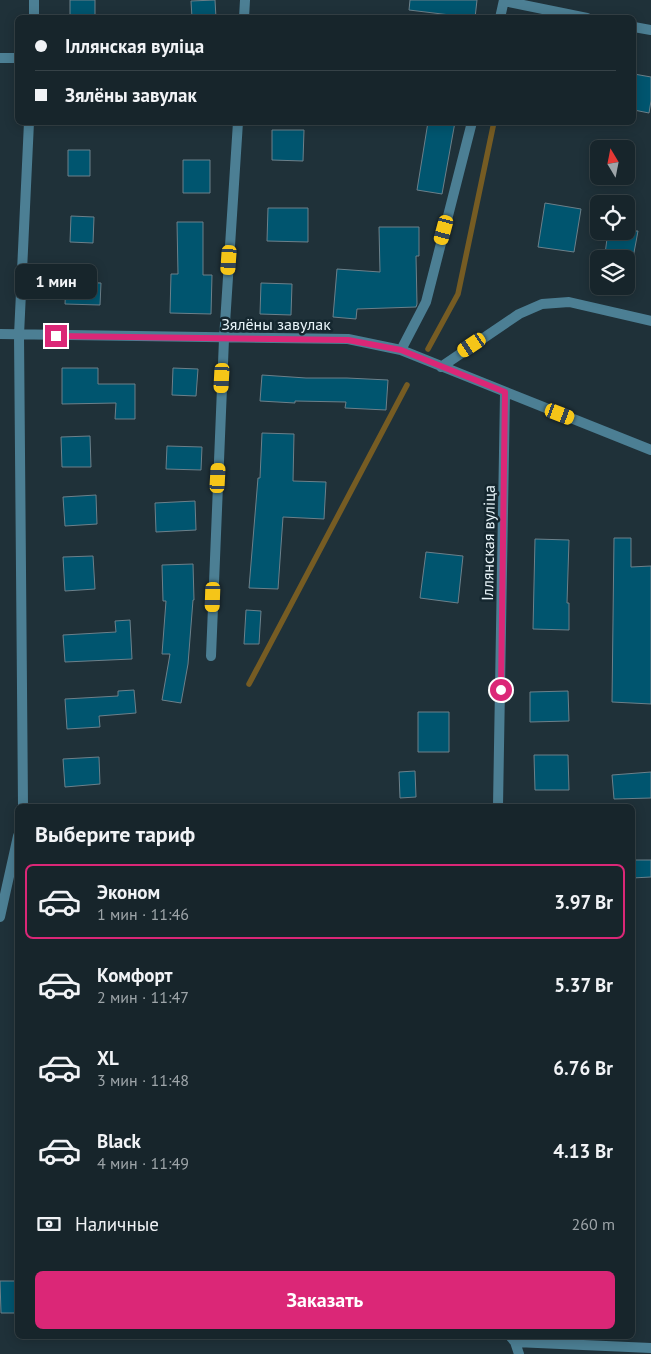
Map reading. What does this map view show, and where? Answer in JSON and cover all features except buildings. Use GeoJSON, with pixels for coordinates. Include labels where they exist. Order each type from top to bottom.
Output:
{"type":"FeatureCollection","features":[{"type":"Feature","properties":{"kind":"street"},"geometry":{"type":"LineString","coordinates":[[34,0],[34,15]]}},
{"type":"Feature","properties":{"kind":"street"},"geometry":{"type":"LineString","coordinates":[[244,15],[245,0]]}},
{"type":"Feature","properties":{"kind":"street"},"geometry":{"type":"LineString","coordinates":[[501,15],[504,0],[573,15]]}},
{"type":"Feature","properties":{"kind":"street"},"geometry":{"type":"LineString","coordinates":[[636,27],[651,30]]}},
{"type":"Feature","properties":{"kind":"street"},"geometry":{"type":"LineString","coordinates":[[0,58],[15,58]]}},
{"type":"Feature","properties":{"kind":"street"},"geometry":{"type":"LineString","coordinates":[[23,804],[19,335],[29,125]]}},
{"type":"Feature","properties":{"kind":"street"},"geometry":{"type":"LineString","coordinates":[[211,656],[224,339],[238,125]]}},
{"type":"Feature","properties":{"kind":"street"},"geometry":{"type":"LineString","coordinates":[[471,125],[426,302],[401,350],[651,450]]}},
{"type":"Feature","properties":{"kind":"street"},"geometry":{"type":"LineString","coordinates":[[441,366],[519,314],[542,304],[569,302],[651,321]]}},
{"type":"Feature","properties":{"kind":"street","name":"Зялёны завулак"},"geometry":{"type":"LineString","coordinates":[[0,334],[348,340],[401,350]]}},
{"type":"Feature","properties":{"kind":"street","name":"Іллянская вуліца"},"geometry":{"type":"LineString","coordinates":[[498,804],[505,392]]}},
{"type":"Feature","properties":{"kind":"street"},"geometry":{"type":"LineString","coordinates":[[0,917],[15,850]]}},
{"type":"Feature","properties":{"kind":"street"},"geometry":{"type":"LineString","coordinates":[[519,1354],[512,1339],[651,1348]]}},
{"type":"Feature","properties":{"kind":"waterway"},"geometry":{"type":"LineString","coordinates":[[428,349],[458,294],[493,125]]}},
{"type":"Feature","properties":{"kind":"waterway"},"geometry":{"type":"LineString","coordinates":[[249,684],[407,385]]}},
{"type":"Feature","properties":{"kind":"route"},"geometry":{"type":"LineString","coordinates":[[56,336],[348,340],[401,350],[505,392],[501,690]]}}]}
